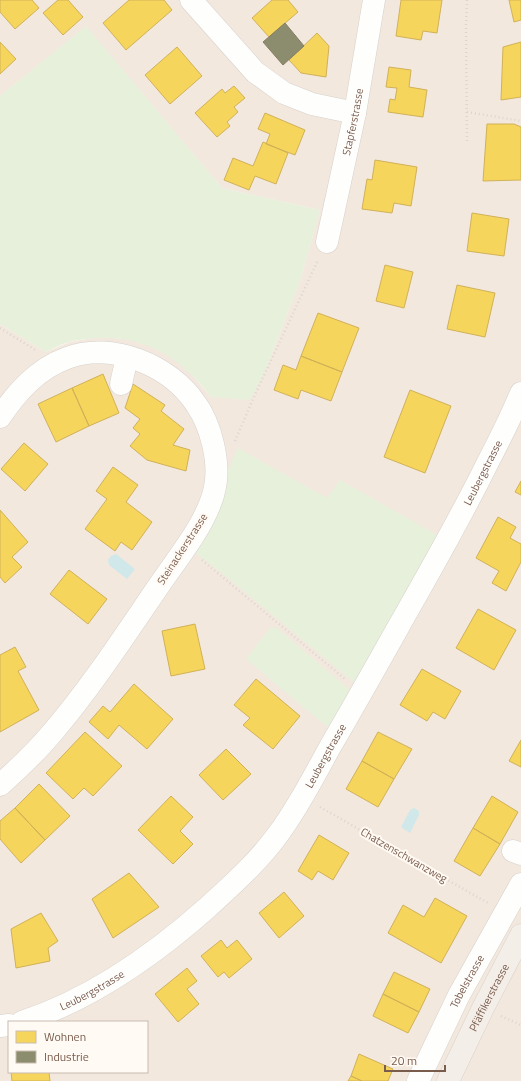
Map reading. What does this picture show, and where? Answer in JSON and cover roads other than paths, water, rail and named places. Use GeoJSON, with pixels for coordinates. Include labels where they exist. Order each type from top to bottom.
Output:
{"type":"FeatureCollection","features":[{"type":"Feature","properties":{"kind":"main road","name":"Pfäffikerstrasse"},"geometry":{"type":"LineString","coordinates":[[448,1081],[483,1008],[521,936]]}},
{"type":"Feature","properties":{"kind":"street"},"geometry":{"type":"LineString","coordinates":[[191,0],[258,74],[284,93],[312,104],[355,113]]}},
{"type":"Feature","properties":{"kind":"street","name":"Stapferstrasse"},"geometry":{"type":"LineString","coordinates":[[327,242],[355,113],[374,0]]}},
{"type":"Feature","properties":{"kind":"street","name":"Steinackerstrasse"},"geometry":{"type":"LineString","coordinates":[[0,417],[13,398],[28,382],[41,371],[56,362],[69,357],[86,354],[103,353],[127,357],[146,363],[164,374],[180,386],[196,404],[207,424],[213,442],[215,463],[215,486],[211,503],[186,546],[97,676],[51,734],[24,763],[0,785]]}},
{"type":"Feature","properties":{"kind":"street"},"geometry":{"type":"LineString","coordinates":[[121,384],[127,357]]}},
{"type":"Feature","properties":{"kind":"street","name":"Leubergstrasse"},"geometry":{"type":"LineString","coordinates":[[25,1021],[48,1012],[95,989],[140,962],[178,933],[232,886],[260,858],[303,797],[473,493],[512,415],[521,393]]}},
{"type":"Feature","properties":{"kind":"street","name":"Tobelstrasse"},"geometry":{"type":"LineString","coordinates":[[418,1081],[459,995],[521,884]]}},
{"type":"Feature","properties":{"kind":"water"},"geometry":{"type":"Polygon","coordinates":[[[116,554],[135,569],[127,579],[109,565],[108,560],[111,556],[116,554]]]}},
{"type":"Feature","properties":{"kind":"water"},"geometry":{"type":"Polygon","coordinates":[[[414,808],[419,811],[419,815],[410,833],[401,827],[410,810],[414,808]]]}}]}
